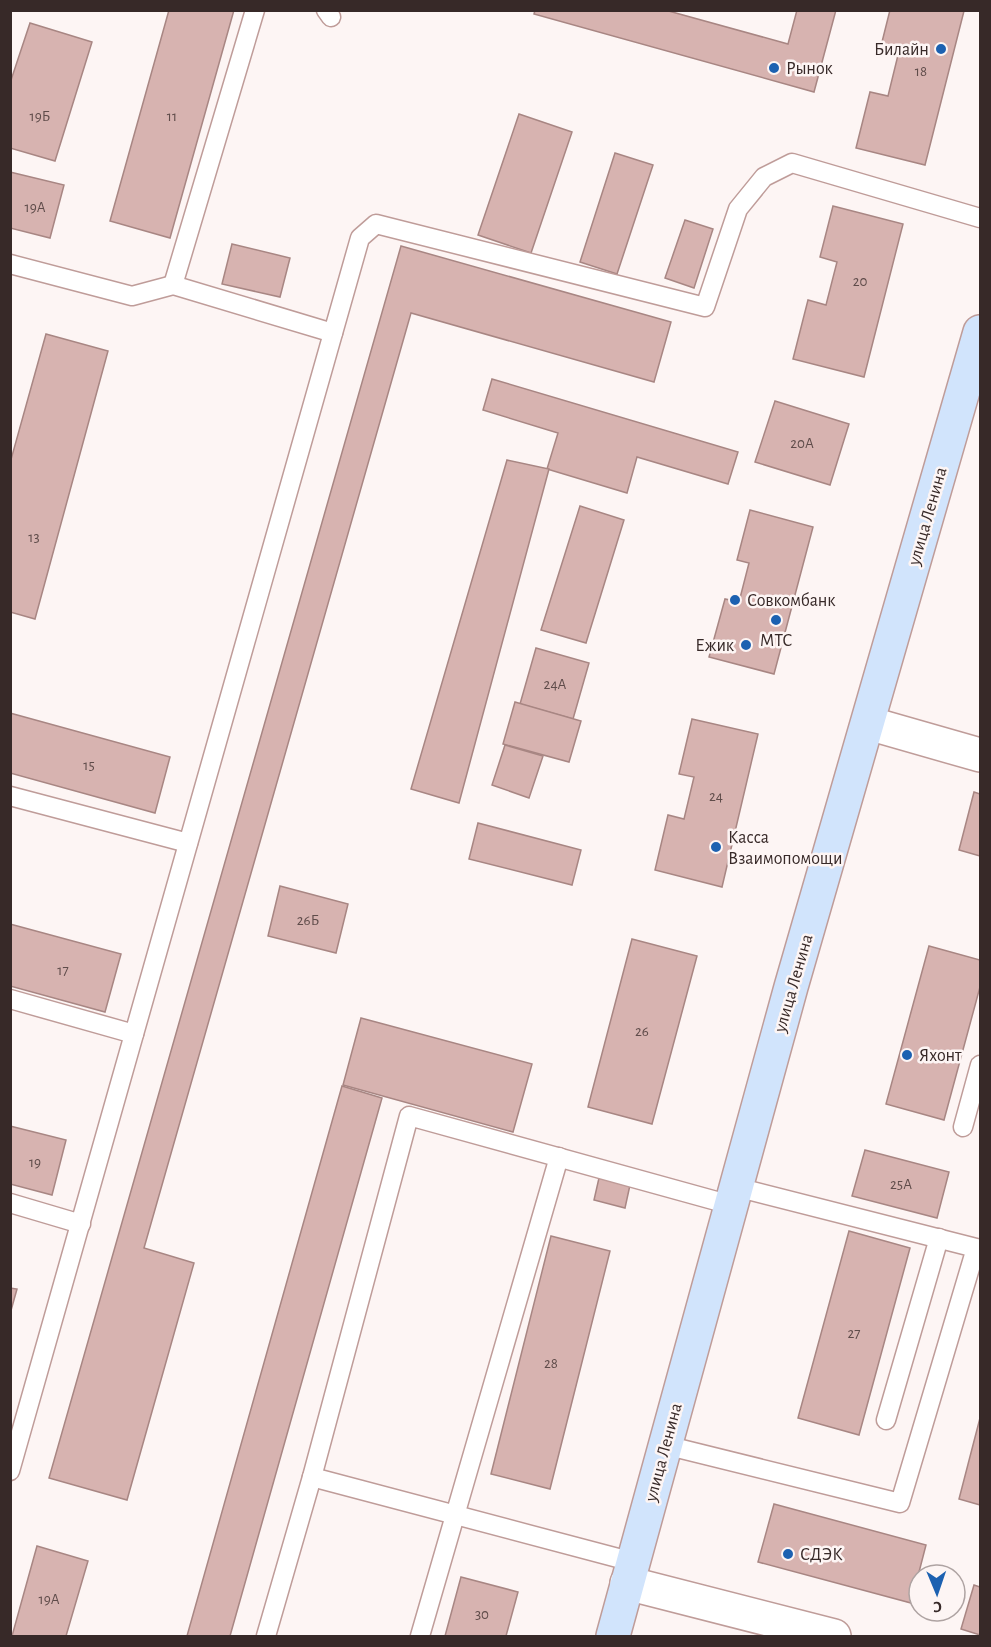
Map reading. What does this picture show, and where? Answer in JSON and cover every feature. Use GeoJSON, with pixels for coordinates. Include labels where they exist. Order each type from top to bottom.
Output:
{"type":"FeatureCollection","features":[{"type":"Feature","properties":{"kind":"street","name":"улица Ленина"},"geometry":{"type":"LineString","coordinates":[[613,1636],[791,987],[981,332]]}},
{"type":"Feature","properties":{"kind":"street"},"geometry":{"type":"LineString","coordinates":[[868,723],[981,755]]}},
{"type":"Feature","properties":{"kind":"street"},"geometry":{"type":"LineString","coordinates":[[630,1572],[834,1636]]}},
{"type":"Feature","properties":{"kind":"lane"},"geometry":{"type":"LineString","coordinates":[[174,285],[255,10]]}},
{"type":"Feature","properties":{"kind":"lane"},"geometry":{"type":"LineString","coordinates":[[10,1471],[360,238],[376,224],[705,307],[738,209],[764,177],[792,163],[981,218]]}},
{"type":"Feature","properties":{"kind":"lane"},"geometry":{"type":"LineString","coordinates":[[10,264],[132,296],[174,285],[333,333]]}},
{"type":"Feature","properties":{"kind":"lane"},"geometry":{"type":"LineString","coordinates":[[10,796],[188,843]]}},
{"type":"Feature","properties":{"kind":"lane"},"geometry":{"type":"LineString","coordinates":[[10,999],[134,1034]]}},
{"type":"Feature","properties":{"kind":"lane"},"geometry":{"type":"LineString","coordinates":[[963,1127],[981,1065]]}},
{"type":"Feature","properties":{"kind":"lane"},"geometry":{"type":"LineString","coordinates":[[266,1636],[312,1477],[409,1116],[559,1157],[939,1238],[976,1248],[900,1503],[665,1444]]}},
{"type":"Feature","properties":{"kind":"lane"},"geometry":{"type":"LineString","coordinates":[[420,1636],[559,1157]]}},
{"type":"Feature","properties":{"kind":"lane"},"geometry":{"type":"LineString","coordinates":[[10,1203],[81,1224]]}},
{"type":"Feature","properties":{"kind":"lane"},"geometry":{"type":"LineString","coordinates":[[886,1420],[939,1238]]}},
{"type":"Feature","properties":{"kind":"lane"},"geometry":{"type":"LineString","coordinates":[[312,1477],[455,1515],[630,1572]]}},
{"type":"Feature","properties":{"kind":"building"},"geometry":{"type":"Polygon","coordinates":[[[169,10],[234,10],[170,238],[110,221],[169,10]]]}},
{"type":"Feature","properties":{"kind":"building","name":"Рынок"},"geometry":{"type":"Polygon","coordinates":[[[535,10],[665,10],[788,44],[797,10],[836,10],[814,92],[534,14],[535,10]]]}},
{"type":"Feature","properties":{"kind":"building"},"geometry":{"type":"Polygon","coordinates":[[[890,10],[964,11],[925,165],[856,148],[870,92],[888,96],[899,51],[881,46],[890,10]]]}},
{"type":"Feature","properties":{"kind":"building"},"geometry":{"type":"Polygon","coordinates":[[[30,23],[92,42],[55,161],[10,148],[10,83],[30,23]]]}},
{"type":"Feature","properties":{"kind":"building"},"geometry":{"type":"Polygon","coordinates":[[[519,114],[572,132],[531,253],[478,235],[519,114]]]}},
{"type":"Feature","properties":{"kind":"building"},"geometry":{"type":"Polygon","coordinates":[[[615,153],[653,165],[617,274],[580,262],[615,153]]]}},
{"type":"Feature","properties":{"kind":"building"},"geometry":{"type":"Polygon","coordinates":[[[10,172],[64,185],[50,238],[10,228],[10,172]]]}},
{"type":"Feature","properties":{"kind":"building"},"geometry":{"type":"Polygon","coordinates":[[[833,206],[903,224],[864,377],[793,359],[808,300],[826,305],[837,262],[820,257],[833,206]]]}},
{"type":"Feature","properties":{"kind":"building"},"geometry":{"type":"Polygon","coordinates":[[[685,220],[713,229],[694,288],[665,278],[685,220]]]}},
{"type":"Feature","properties":{"kind":"building"},"geometry":{"type":"Polygon","coordinates":[[[232,244],[290,258],[280,297],[222,284],[232,244]]]}},
{"type":"Feature","properties":{"kind":"building"},"geometry":{"type":"Polygon","coordinates":[[[401,246],[671,322],[654,382],[411,313],[144,1248],[194,1263],[127,1500],[49,1478],[401,246]]]}},
{"type":"Feature","properties":{"kind":"building"},"geometry":{"type":"Polygon","coordinates":[[[46,334],[108,351],[35,619],[10,612],[10,463],[46,334]]]}},
{"type":"Feature","properties":{"kind":"building"},"geometry":{"type":"Polygon","coordinates":[[[492,379],[738,452],[728,484],[637,457],[627,493],[547,469],[558,433],[483,410],[492,379]]]}},
{"type":"Feature","properties":{"kind":"building"},"geometry":{"type":"Polygon","coordinates":[[[775,401],[849,424],[830,485],[755,462],[775,401]]]}},
{"type":"Feature","properties":{"kind":"building"},"geometry":{"type":"Polygon","coordinates":[[[507,460],[549,469],[459,803],[411,789],[507,460]]]}},
{"type":"Feature","properties":{"kind":"building"},"geometry":{"type":"Polygon","coordinates":[[[580,506],[624,520],[586,643],[541,630],[580,506]]]}},
{"type":"Feature","properties":{"kind":"building"},"geometry":{"type":"Polygon","coordinates":[[[750,510],[813,527],[774,674],[709,657],[725,599],[739,602],[749,563],[737,560],[750,510]]]}},
{"type":"Feature","properties":{"kind":"building"},"geometry":{"type":"Polygon","coordinates":[[[536,648],[589,663],[573,719],[520,704],[536,648]]]}},
{"type":"Feature","properties":{"kind":"building"},"geometry":{"type":"Polygon","coordinates":[[[515,702],[581,721],[569,762],[503,744],[515,702]]]}},
{"type":"Feature","properties":{"kind":"building"},"geometry":{"type":"Polygon","coordinates":[[[10,713],[170,757],[155,813],[10,773],[10,713]]]}},
{"type":"Feature","properties":{"kind":"building"},"geometry":{"type":"Polygon","coordinates":[[[692,719],[758,734],[722,887],[655,870],[668,815],[684,819],[694,777],[679,774],[692,719]]]}},
{"type":"Feature","properties":{"kind":"building"},"geometry":{"type":"Polygon","coordinates":[[[505,745],[543,756],[529,798],[492,785],[505,745]]]}},
{"type":"Feature","properties":{"kind":"building"},"geometry":{"type":"Polygon","coordinates":[[[974,792],[980,794],[980,856],[959,850],[974,792]]]}},
{"type":"Feature","properties":{"kind":"building"},"geometry":{"type":"Polygon","coordinates":[[[478,823],[581,850],[572,885],[469,859],[478,823]]]}},
{"type":"Feature","properties":{"kind":"building"},"geometry":{"type":"Polygon","coordinates":[[[280,886],[348,904],[336,953],[268,936],[280,886]]]}},
{"type":"Feature","properties":{"kind":"building"},"geometry":{"type":"Polygon","coordinates":[[[10,924],[121,954],[105,1012],[10,986],[10,924]]]}},
{"type":"Feature","properties":{"kind":"building"},"geometry":{"type":"Polygon","coordinates":[[[632,939],[697,956],[652,1124],[588,1107],[632,939]]]}},
{"type":"Feature","properties":{"kind":"building"},"geometry":{"type":"Polygon","coordinates":[[[929,946],[980,960],[980,987],[944,1120],[886,1104],[929,946]]]}},
{"type":"Feature","properties":{"kind":"building"},"geometry":{"type":"Polygon","coordinates":[[[361,1018],[532,1064],[513,1132],[343,1085],[361,1018]]]}},
{"type":"Feature","properties":{"kind":"building"},"geometry":{"type":"Polygon","coordinates":[[[342,1086],[382,1098],[230,1636],[187,1636],[342,1086]]]}},
{"type":"Feature","properties":{"kind":"building"},"geometry":{"type":"Polygon","coordinates":[[[10,1126],[66,1140],[52,1195],[10,1184],[10,1126]]]}},
{"type":"Feature","properties":{"kind":"building"},"geometry":{"type":"Polygon","coordinates":[[[865,1150],[949,1172],[937,1218],[852,1196],[865,1150]]]}},
{"type":"Feature","properties":{"kind":"building"},"geometry":{"type":"Polygon","coordinates":[[[599,1178],[630,1185],[625,1208],[594,1200],[599,1178]]]}},
{"type":"Feature","properties":{"kind":"building"},"geometry":{"type":"Polygon","coordinates":[[[849,1231],[910,1248],[859,1435],[798,1418],[849,1231]]]}},
{"type":"Feature","properties":{"kind":"building"},"geometry":{"type":"Polygon","coordinates":[[[551,1236],[610,1251],[550,1489],[491,1474],[551,1236]]]}},
{"type":"Feature","properties":{"kind":"building"},"geometry":{"type":"Polygon","coordinates":[[[10,1288],[17,1289],[10,1314],[10,1288]]]}},
{"type":"Feature","properties":{"kind":"building"},"geometry":{"type":"Polygon","coordinates":[[[980,1418],[980,1505],[959,1499],[980,1418]]]}},
{"type":"Feature","properties":{"kind":"building"},"geometry":{"type":"Polygon","coordinates":[[[774,1504],[926,1545],[921,1563],[907,1563],[907,1602],[758,1562],[774,1504]]]}},
{"type":"Feature","properties":{"kind":"building"},"geometry":{"type":"Polygon","coordinates":[[[37,1546],[88,1561],[66,1636],[12,1636],[37,1546]]]}},
{"type":"Feature","properties":{"kind":"building"},"geometry":{"type":"Polygon","coordinates":[[[461,1577],[518,1592],[506,1636],[445,1636],[461,1577]]]}},
{"type":"Feature","properties":{"kind":"building"},"geometry":{"type":"Polygon","coordinates":[[[974,1585],[980,1587],[980,1635],[961,1629],[963,1623],[967,1623],[967,1609],[974,1585]]]}},
{"type":"Feature","properties":{"kind":"place","name":"Билайн"},"geometry":{"type":"Point","coordinates":[941,49]}},
{"type":"Feature","properties":{"kind":"place","name":"Рынок"},"geometry":{"type":"Point","coordinates":[774,68]}},
{"type":"Feature","properties":{"kind":"place","name":"Совкомбанк"},"geometry":{"type":"Point","coordinates":[735,600]}},
{"type":"Feature","properties":{"kind":"place","name":"МТС"},"geometry":{"type":"Point","coordinates":[776,620]}},
{"type":"Feature","properties":{"kind":"place","name":"Ежик"},"geometry":{"type":"Point","coordinates":[746,645]}},
{"type":"Feature","properties":{"kind":"place","name":"Касса Взаимопомощи"},"geometry":{"type":"Point","coordinates":[716,847]}},
{"type":"Feature","properties":{"kind":"place","name":"Яхонт"},"geometry":{"type":"Point","coordinates":[907,1055]}},
{"type":"Feature","properties":{"kind":"place","name":"СДЭК"},"geometry":{"type":"Point","coordinates":[788,1554]}}]}
